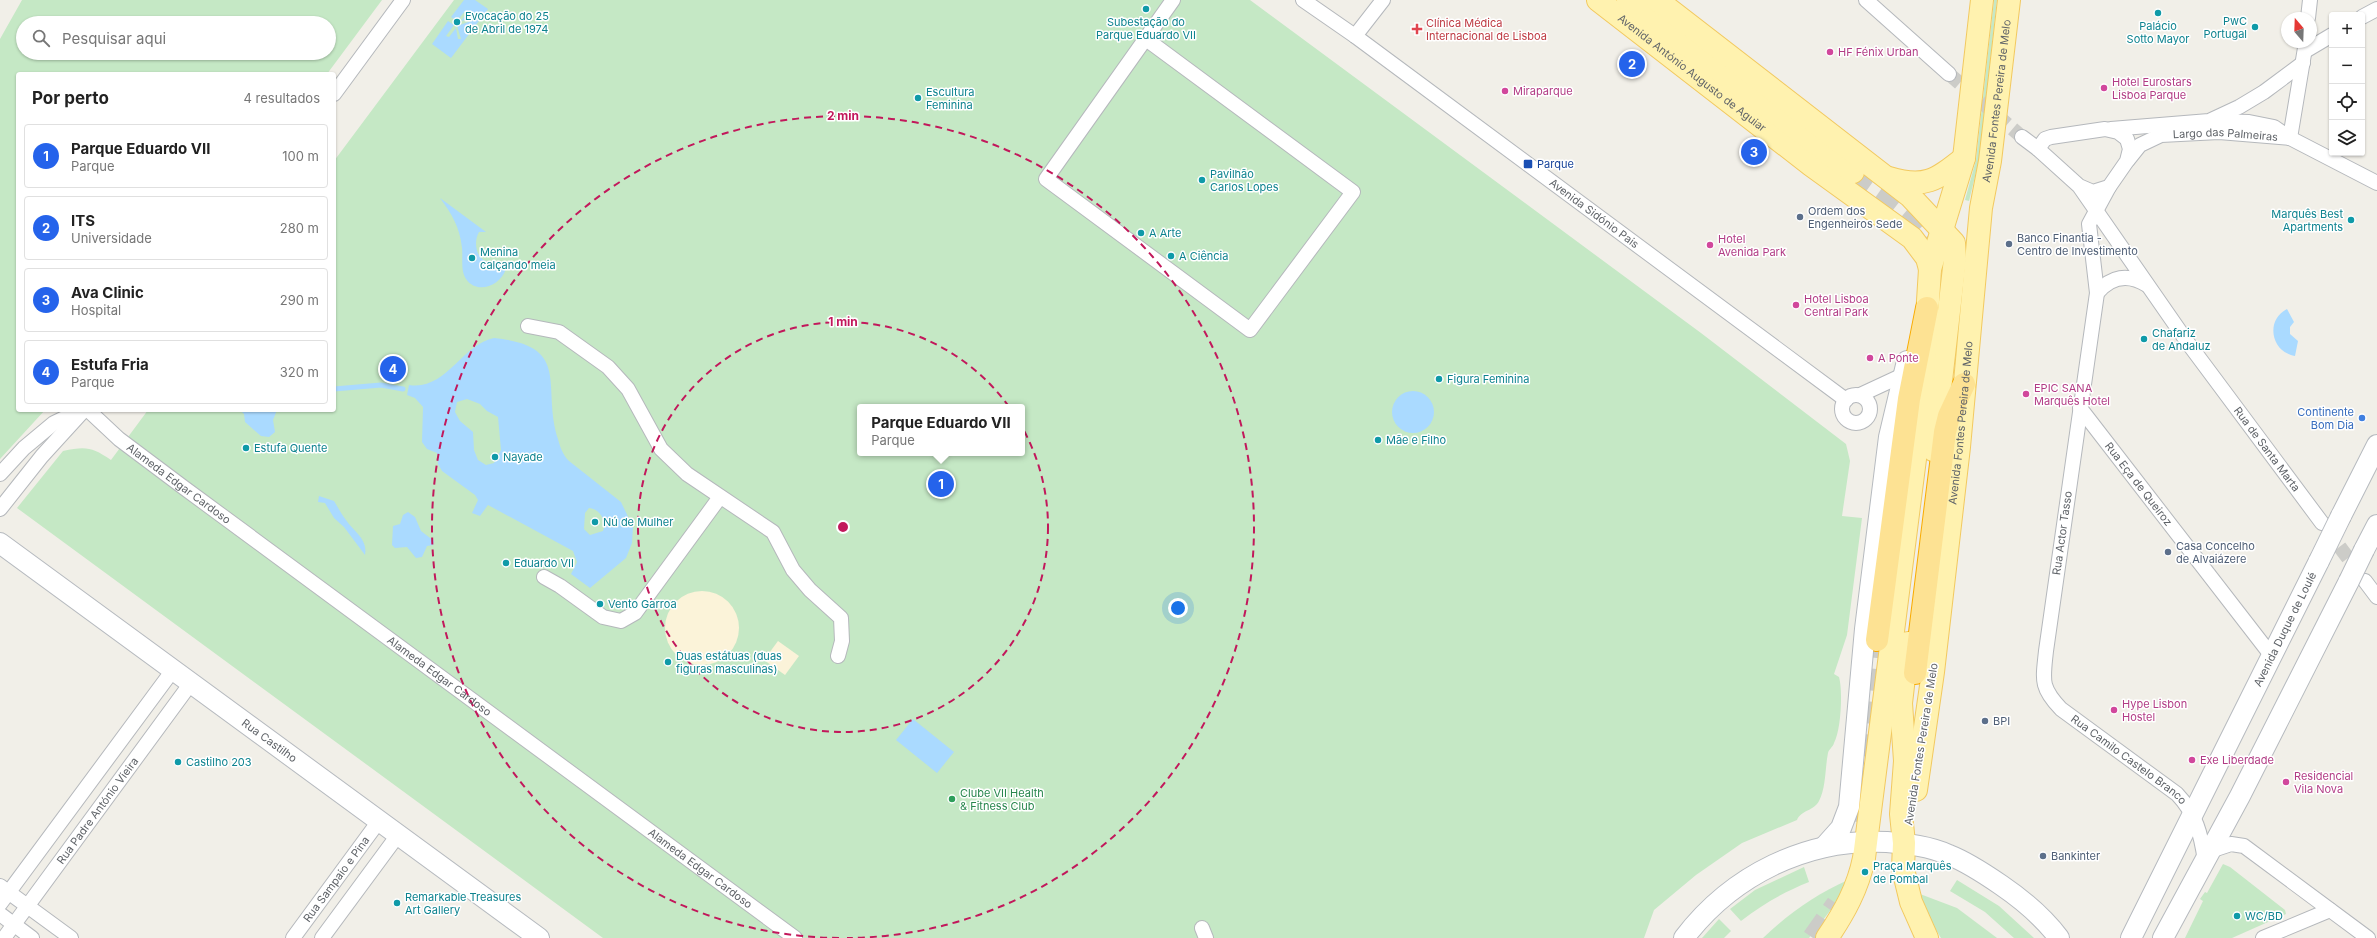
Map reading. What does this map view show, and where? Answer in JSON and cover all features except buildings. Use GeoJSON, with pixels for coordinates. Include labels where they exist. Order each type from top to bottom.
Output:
{"type":"FeatureCollection","features":[{"type":"Feature","properties":{"kind":"highway"},"geometry":{"type":"LineString","coordinates":[[1877,640],[1903,436],[1920,336],[1927,308]]}},
{"type":"Feature","properties":{"kind":"highway"},"geometry":{"type":"LineString","coordinates":[[1915,673],[1945,432],[1949,416],[1964,384]]}},
{"type":"Feature","properties":{"kind":"main road","name":"Avenida António Augusto de Aguiar"},"geometry":{"type":"LineString","coordinates":[[1598,0],[1811,165],[1912,238],[1927,258],[1930,269]]}},
{"type":"Feature","properties":{"kind":"main road","name":"Avenida António Augusto de Aguiar"},"geometry":{"type":"LineString","coordinates":[[1628,0],[1853,172]]}},
{"type":"Feature","properties":{"kind":"main road"},"geometry":{"type":"LineString","coordinates":[[1657,0],[1889,178],[1944,230],[1954,243],[1955,259],[1901,697],[1905,749],[1902,814],[1904,877],[1911,902],[1927,938]]}},
{"type":"Feature","properties":{"kind":"main road"},"geometry":{"type":"LineString","coordinates":[[1827,938],[1841,917],[1857,886],[1866,842],[1921,412],[1930,269],[1944,230],[1964,158],[1982,0]]}},
{"type":"Feature","properties":{"kind":"main road","name":"Avenida Fontes Pereira de Melo"},"geometry":{"type":"LineString","coordinates":[[1904,843],[1912,816],[1933,672],[1964,384],[1981,208],[1990,161],[2009,0]]}},
{"type":"Feature","properties":{"kind":"main road"},"geometry":{"type":"LineString","coordinates":[[1889,178],[1908,184],[1918,184],[1946,172],[1964,158]]}},
{"type":"Feature","properties":{"kind":"street"},"geometry":{"type":"LineString","coordinates":[[336,91],[403,0]]}},
{"type":"Feature","properties":{"kind":"street"},"geometry":{"type":"LineString","coordinates":[[1146,39],[1353,192],[1250,330],[1046,179],[1173,0]]}},
{"type":"Feature","properties":{"kind":"street","name":"Avenida Sidónio Pais"},"geometry":{"type":"LineString","coordinates":[[1303,0],[1355,36],[1846,400]]}},
{"type":"Feature","properties":{"kind":"street"},"geometry":{"type":"LineString","coordinates":[[1355,36],[1383,0]]}},
{"type":"Feature","properties":{"kind":"street"},"geometry":{"type":"LineString","coordinates":[[1866,0],[1949,74]]}},
{"type":"Feature","properties":{"kind":"street"},"geometry":{"type":"LineString","coordinates":[[2365,16],[2377,9]]}},
{"type":"Feature","properties":{"kind":"street"},"geometry":{"type":"LineString","coordinates":[[2304,52],[2329,37]]}},
{"type":"Feature","properties":{"kind":"street","name":"Largo das Palmeiras"},"geometry":{"type":"LineString","coordinates":[[2209,121],[2239,107],[2264,92],[2304,52]]}},
{"type":"Feature","properties":{"kind":"street","name":"Largo das Palmeiras"},"geometry":{"type":"LineString","coordinates":[[2290,138],[2304,52]]}},
{"type":"Feature","properties":{"kind":"street","name":"Largo das Palmeiras"},"geometry":{"type":"LineString","coordinates":[[2160,131],[2209,121],[2249,122],[2274,127],[2290,138]]}},
{"type":"Feature","properties":{"kind":"street"},"geometry":{"type":"LineString","coordinates":[[2038,149],[2045,140],[2051,137],[2105,129],[2160,131]]}},
{"type":"Feature","properties":{"kind":"street"},"geometry":{"type":"LineString","coordinates":[[2105,129],[2118,132],[2127,139],[2130,149],[2127,161]]}},
{"type":"Feature","properties":{"kind":"street","name":"Largo das Palmeiras"},"geometry":{"type":"LineString","coordinates":[[2160,131],[2219,132],[2290,138]]}},
{"type":"Feature","properties":{"kind":"street","name":"Rua Actor Tasso"},"geometry":{"type":"LineString","coordinates":[[2061,709],[2048,695],[2044,684],[2043,673],[2097,293],[2089,231],[2091,218],[2109,187],[2127,161],[2140,145],[2160,131]]}},
{"type":"Feature","properties":{"kind":"street","name":"Rua de Santa Marta"},"geometry":{"type":"LineString","coordinates":[[2022,137],[2038,149],[2079,186],[2096,208],[2148,286],[2322,523]]}},
{"type":"Feature","properties":{"kind":"street"},"geometry":{"type":"LineString","coordinates":[[2290,138],[2377,183]]}},
{"type":"Feature","properties":{"kind":"street"},"geometry":{"type":"LineString","coordinates":[[2079,186],[2093,192],[2109,187]]}},
{"type":"Feature","properties":{"kind":"street"},"geometry":{"type":"LineString","coordinates":[[2097,293],[2104,284],[2121,277],[2138,279],[2148,286]]}},
{"type":"Feature","properties":{"kind":"street"},"geometry":{"type":"LineString","coordinates":[[528,326],[559,332],[608,368],[628,389],[661,448],[687,474],[773,532],[793,570],[810,590],[841,618],[842,641],[838,656]]}},
{"type":"Feature","properties":{"kind":"street"},"geometry":{"type":"LineString","coordinates":[[1824,847],[1841,828],[1848,807],[1867,614],[1889,437],[1903,375],[1911,353],[1920,336]]}},
{"type":"Feature","properties":{"kind":"street"},"geometry":{"type":"LineString","coordinates":[[1860,395],[1867,400],[1870,408],[1868,417],[1861,422],[1852,423],[1844,417],[1842,408],[1846,400],[1852,396],[1860,395],[1903,375]]}},
{"type":"Feature","properties":{"kind":"street","name":"Rua Eça de Queiroz"},"geometry":{"type":"LineString","coordinates":[[2080,408],[2271,656]]}},
{"type":"Feature","properties":{"kind":"street"},"geometry":{"type":"LineString","coordinates":[[0,474],[24,448],[54,423],[79,412]]}},
{"type":"Feature","properties":{"kind":"street"},"geometry":{"type":"LineString","coordinates":[[0,509],[42,456],[81,412]]}},
{"type":"Feature","properties":{"kind":"street","name":"Alameda Edgar Cardoso"},"geometry":{"type":"LineString","coordinates":[[90,412],[119,439],[183,487],[794,938]]}},
{"type":"Feature","properties":{"kind":"street","name":"Avenida Duque de Loulé"},"geometry":{"type":"LineString","coordinates":[[2131,938],[2193,814],[2203,789],[2377,445]]}},
{"type":"Feature","properties":{"kind":"street"},"geometry":{"type":"LineString","coordinates":[[544,577],[560,586],[603,617],[621,621],[636,613],[720,497]]}},
{"type":"Feature","properties":{"kind":"street"},"geometry":{"type":"LineString","coordinates":[[2163,938],[2357,581],[2364,550],[2377,525]]}},
{"type":"Feature","properties":{"kind":"street","name":"Rua Castilho"},"geometry":{"type":"LineString","coordinates":[[0,543],[539,938]]}},
{"type":"Feature","properties":{"kind":"street"},"geometry":{"type":"LineString","coordinates":[[2357,581],[2377,597]]}},
{"type":"Feature","properties":{"kind":"street","name":"Rua Padre António Vieira"},"geometry":{"type":"LineString","coordinates":[[0,904],[4,889],[172,670]]}},
{"type":"Feature","properties":{"kind":"street","name":"Rua Padre António Vieira"},"geometry":{"type":"LineString","coordinates":[[4,938],[191,683]]}},
{"type":"Feature","properties":{"kind":"street","name":"Rua Camilo Castelo Branco"},"geometry":{"type":"LineString","coordinates":[[2061,709],[2177,794],[2193,814]]}},
{"type":"Feature","properties":{"kind":"street"},"geometry":{"type":"LineString","coordinates":[[2193,814],[2208,856]]}},
{"type":"Feature","properties":{"kind":"street","name":"Rua Sampaio e Pina"},"geometry":{"type":"LineString","coordinates":[[293,938],[379,821]]}},
{"type":"Feature","properties":{"kind":"street","name":"Rua Sampaio e Pina"},"geometry":{"type":"LineString","coordinates":[[322,938],[398,834]]}},
{"type":"Feature","properties":{"kind":"street"},"geometry":{"type":"LineString","coordinates":[[1684,938],[1701,917],[1745,880],[1791,857],[1824,847],[1866,842],[1904,843],[1949,855],[1990,878],[2033,910],[2059,938]]}},
{"type":"Feature","properties":{"kind":"street"},"geometry":{"type":"LineString","coordinates":[[2208,856],[2231,844],[2244,846],[2368,938]]}},
{"type":"Feature","properties":{"kind":"street"},"geometry":{"type":"LineString","coordinates":[[4,889],[71,938]]}},
{"type":"Feature","properties":{"kind":"street"},"geometry":{"type":"LineString","coordinates":[[2263,938],[2330,910]]}},
{"type":"Feature","properties":{"kind":"street"},"geometry":{"type":"LineString","coordinates":[[0,914],[32,938]]}},
{"type":"Feature","properties":{"kind":"green space"},"geometry":{"type":"Polygon","coordinates":[[[22,0],[382,0],[328,72],[16,72],[16,412],[43,412],[0,459],[0,39],[22,0]]]}},
{"type":"Feature","properties":{"kind":"green space"},"geometry":{"type":"Polygon","coordinates":[[[454,0],[1250,0],[1701,333],[1846,444],[1850,461],[1842,516],[1862,518],[1847,635],[1834,674],[1839,677],[1840,683],[1840,720],[1836,737],[1828,753],[1824,784],[1819,801],[1814,807],[1801,814],[1797,820],[1742,843],[1696,875],[1654,910],[1644,938],[603,938],[17,508],[63,451],[78,448],[94,450],[111,460],[147,412],[336,412],[336,158],[454,0]]]}},
{"type":"Feature","properties":{"kind":"green space"},"geometry":{"type":"Polygon","coordinates":[[[1994,0],[1997,0],[1979,160],[1969,201],[1965,200],[1976,160],[1994,0]]]}},
{"type":"Feature","properties":{"kind":"green space"},"geometry":{"type":"Polygon","coordinates":[[[2223,864],[2230,867],[2285,910],[2286,914],[2232,938],[2185,938],[2203,901],[2200,899],[2205,892],[2207,893],[2223,864]]]}},
{"type":"Feature","properties":{"kind":"green space"},"geometry":{"type":"Polygon","coordinates":[[[1804,867],[1809,882],[1774,899],[1741,921],[1730,909],[1755,890],[1804,867]]]}},
{"type":"Feature","properties":{"kind":"green space"},"geometry":{"type":"Polygon","coordinates":[[[1848,880],[1833,907],[1809,938],[1763,938],[1803,905],[1848,880]]]}},
{"type":"Feature","properties":{"kind":"green space"},"geometry":{"type":"Polygon","coordinates":[[[1957,880],[1999,906],[2034,938],[2014,938],[1985,912],[1950,891],[1957,880]]]}},
{"type":"Feature","properties":{"kind":"green space"},"geometry":{"type":"Polygon","coordinates":[[[1920,894],[1957,908],[1997,938],[1941,938],[1930,920],[1920,894]]]}},
{"type":"Feature","properties":{"kind":"green space"},"geometry":{"type":"Polygon","coordinates":[[[1719,919],[1731,931],[1724,938],[1702,938],[1719,919]]]}},
{"type":"Feature","properties":{"kind":"sand"},"geometry":{"type":"Polygon","coordinates":[[[695,591],[709,591],[716,593],[729,601],[737,614],[739,628],[737,642],[729,655],[716,663],[709,665],[695,665],[688,663],[675,655],[667,642],[665,635],[665,621],[667,614],[675,601],[688,593],[695,591]]]}},
{"type":"Feature","properties":{"kind":"sand"},"geometry":{"type":"Polygon","coordinates":[[[778,641],[799,656],[785,675],[764,660],[778,641]]]}},
{"type":"Feature","properties":{"kind":"water"},"geometry":{"type":"Polygon","coordinates":[[[464,0],[475,0],[488,9],[451,58],[432,44],[448,21],[454,25],[446,36],[449,37],[456,28],[458,39],[461,39],[457,26],[474,20],[473,18],[461,21],[467,13],[465,11],[457,21],[451,17],[464,0]]]}},
{"type":"Feature","properties":{"kind":"water"},"geometry":{"type":"Polygon","coordinates":[[[440,198],[486,232],[479,232],[477,236],[476,245],[478,254],[484,260],[491,263],[501,263],[506,269],[503,276],[492,285],[479,287],[473,285],[464,275],[462,265],[462,248],[459,234],[452,216],[440,198]]]}},
{"type":"Feature","properties":{"kind":"water"},"geometry":{"type":"Polygon","coordinates":[[[2287,309],[2294,322],[2290,327],[2290,334],[2298,341],[2295,356],[2281,349],[2276,342],[2274,335],[2276,320],[2280,314],[2287,309]]]}},
{"type":"Feature","properties":{"kind":"water"},"geometry":{"type":"Polygon","coordinates":[[[494,338],[519,342],[535,350],[544,359],[549,372],[554,420],[563,454],[569,461],[621,502],[633,527],[632,543],[626,558],[590,588],[571,574],[577,562],[573,551],[488,505],[480,516],[472,513],[478,500],[475,495],[442,471],[438,464],[437,453],[427,449],[422,442],[423,407],[415,398],[407,395],[409,385],[422,385],[433,381],[444,374],[472,349],[483,342],[494,338]],[[467,399],[457,402],[455,412],[460,421],[473,432],[474,450],[478,460],[486,465],[494,463],[501,450],[498,417],[487,411],[480,404],[467,399]],[[589,508],[585,513],[584,529],[590,535],[603,531],[604,523],[602,516],[599,513],[589,508]]]}},
{"type":"Feature","properties":{"kind":"water"},"geometry":{"type":"Polygon","coordinates":[[[1409,391],[1417,391],[1425,394],[1431,400],[1434,412],[1431,424],[1425,430],[1417,433],[1409,433],[1401,430],[1395,424],[1392,416],[1392,408],[1395,400],[1401,394],[1409,391]]]}},
{"type":"Feature","properties":{"kind":"water"},"geometry":{"type":"Polygon","coordinates":[[[242,412],[276,412],[273,420],[275,432],[269,437],[261,436],[245,422],[244,414],[242,412]]]}},
{"type":"Feature","properties":{"kind":"water"},"geometry":{"type":"Polygon","coordinates":[[[319,496],[334,501],[344,518],[360,536],[364,544],[365,555],[344,527],[334,518],[325,503],[318,502],[319,496]]]}},
{"type":"Feature","properties":{"kind":"water"},"geometry":{"type":"Polygon","coordinates":[[[408,512],[415,517],[421,531],[434,541],[433,545],[427,546],[422,557],[416,558],[407,547],[395,548],[392,545],[393,526],[400,524],[403,515],[408,512]]]}},
{"type":"Feature","properties":{"kind":"water"},"geometry":{"type":"Polygon","coordinates":[[[913,719],[954,752],[937,773],[896,740],[913,719]]]}},
{"type":"Feature","properties":{"kind":"waterway"},"geometry":{"type":"LineString","coordinates":[[336,389],[381,385],[403,389]]}},
{"type":"Feature","properties":{"kind":"tunnel"},"geometry":{"type":"LineString","coordinates":[[1949,74],[2022,137]]}},
{"type":"Feature","properties":{"kind":"tunnel"},"geometry":{"type":"LineString","coordinates":[[1853,172],[1905,210],[1928,233],[1937,246],[1943,260]]}},
{"type":"Feature","properties":{"kind":"tunnel"},"geometry":{"type":"LineString","coordinates":[[2327,530],[2360,574]]}},
{"type":"Feature","properties":{"kind":"tunnel"},"geometry":{"type":"LineString","coordinates":[[1859,822],[1877,640]]}},
{"type":"Feature","properties":{"kind":"tunnel"},"geometry":{"type":"LineString","coordinates":[[1813,938],[1837,904]]}},
{"type":"Feature","properties":{"kind":"place","name":"Subestação do Parque Eduardo VII"},"geometry":{"type":"Point","coordinates":[1146,9]}},
{"type":"Feature","properties":{"kind":"place","name":"Palácio Sotto Mayor"},"geometry":{"type":"Point","coordinates":[2158,13]}},
{"type":"Feature","properties":{"kind":"place","name":"Evocação do 25 de Abril de 1974"},"geometry":{"type":"Point","coordinates":[457,22]}},
{"type":"Feature","properties":{"kind":"place","name":"PwC Portugal"},"geometry":{"type":"Point","coordinates":[2255,27]}},
{"type":"Feature","properties":{"kind":"place","name":"Clínica Médica Internacional de Lisboa"},"geometry":{"type":"Point","coordinates":[1417,29]}},
{"type":"Feature","properties":{"kind":"place","name":"HF Fénix Urban"},"geometry":{"type":"Point","coordinates":[1830,52]}},
{"type":"Feature","properties":{"kind":"place","name":"ITS"},"geometry":{"type":"Point","coordinates":[1632,64]}},
{"type":"Feature","properties":{"kind":"place","name":"Hotel Eurostars Lisboa Parque"},"geometry":{"type":"Point","coordinates":[2104,88]}},
{"type":"Feature","properties":{"kind":"place","name":"Miraparque"},"geometry":{"type":"Point","coordinates":[1505,91]}},
{"type":"Feature","properties":{"kind":"place","name":"Escultura Feminina"},"geometry":{"type":"Point","coordinates":[918,98]}},
{"type":"Feature","properties":{"kind":"place","name":"Ava Clinic"},"geometry":{"type":"Point","coordinates":[1754,152]}},
{"type":"Feature","properties":{"kind":"place","name":"Parque"},"geometry":{"type":"Point","coordinates":[1528,164]}},
{"type":"Feature","properties":{"kind":"place","name":"Pavilhão Carlos Lopes"},"geometry":{"type":"Point","coordinates":[1202,180]}},
{"type":"Feature","properties":{"kind":"place","name":"Ordem dos Engenheiros Sede"},"geometry":{"type":"Point","coordinates":[1800,217]}},
{"type":"Feature","properties":{"kind":"place","name":"Marquês Best Apartments"},"geometry":{"type":"Point","coordinates":[2351,220]}},
{"type":"Feature","properties":{"kind":"place","name":"A Arte"},"geometry":{"type":"Point","coordinates":[1141,233]}},
{"type":"Feature","properties":{"kind":"place","name":"Banco Finantia - Centro de Investimento"},"geometry":{"type":"Point","coordinates":[2009,244]}},
{"type":"Feature","properties":{"kind":"place","name":"Hotel Avenida Park"},"geometry":{"type":"Point","coordinates":[1710,245]}},
{"type":"Feature","properties":{"kind":"place","name":"A Ciência"},"geometry":{"type":"Point","coordinates":[1171,256]}},
{"type":"Feature","properties":{"kind":"place","name":"Menina calçando meia"},"geometry":{"type":"Point","coordinates":[472,258]}},
{"type":"Feature","properties":{"kind":"place","name":"Hotel Lisboa Central Park"},"geometry":{"type":"Point","coordinates":[1796,305]}},
{"type":"Feature","properties":{"kind":"place","name":"Chafariz de Andaluz"},"geometry":{"type":"Point","coordinates":[2144,339]}},
{"type":"Feature","properties":{"kind":"place","name":"A Ponte"},"geometry":{"type":"Point","coordinates":[1870,358]}},
{"type":"Feature","properties":{"kind":"place","name":"Estufa Fria"},"geometry":{"type":"Point","coordinates":[393,369]}},
{"type":"Feature","properties":{"kind":"place","name":"Figura Feminina"},"geometry":{"type":"Point","coordinates":[1439,379]}},
{"type":"Feature","properties":{"kind":"place","name":"EPIC SANA Marquês Hotel"},"geometry":{"type":"Point","coordinates":[2026,394]}},
{"type":"Feature","properties":{"kind":"place","name":"Continente Bom Dia"},"geometry":{"type":"Point","coordinates":[2362,418]}},
{"type":"Feature","properties":{"kind":"place","name":"Mãe e Filho"},"geometry":{"type":"Point","coordinates":[1378,440]}},
{"type":"Feature","properties":{"kind":"place","name":"Estufa Quente"},"geometry":{"type":"Point","coordinates":[246,448]}},
{"type":"Feature","properties":{"kind":"place","name":"Nayade"},"geometry":{"type":"Point","coordinates":[495,457]}},
{"type":"Feature","properties":{"kind":"place","name":"Parque Eduardo VII"},"geometry":{"type":"Point","coordinates":[941,484]}},
{"type":"Feature","properties":{"kind":"place","name":"Nú de Mulher"},"geometry":{"type":"Point","coordinates":[595,522]}},
{"type":"Feature","properties":{"kind":"place","name":"Casa Concelho de Alvaiázere"},"geometry":{"type":"Point","coordinates":[2168,552]}},
{"type":"Feature","properties":{"kind":"place","name":"Eduardo VII"},"geometry":{"type":"Point","coordinates":[506,563]}},
{"type":"Feature","properties":{"kind":"place","name":"Vento Garroa"},"geometry":{"type":"Point","coordinates":[600,604]}},
{"type":"Feature","properties":{"kind":"place","name":"Duas estátuas (duas figuras masculinas)"},"geometry":{"type":"Point","coordinates":[668,662]}},
{"type":"Feature","properties":{"kind":"place","name":"Hype Lisbon Hostel"},"geometry":{"type":"Point","coordinates":[2114,710]}},
{"type":"Feature","properties":{"kind":"place","name":"BPI"},"geometry":{"type":"Point","coordinates":[1985,721]}},
{"type":"Feature","properties":{"kind":"place","name":"Exe Liberdade"},"geometry":{"type":"Point","coordinates":[2192,760]}},
{"type":"Feature","properties":{"kind":"place","name":"Castilho 203"},"geometry":{"type":"Point","coordinates":[178,762]}},
{"type":"Feature","properties":{"kind":"place","name":"Residencial Vila Nova"},"geometry":{"type":"Point","coordinates":[2286,782]}},
{"type":"Feature","properties":{"kind":"place","name":"Clube VII Health & Fitness Club"},"geometry":{"type":"Point","coordinates":[952,799]}},
{"type":"Feature","properties":{"kind":"place","name":"Bankinter"},"geometry":{"type":"Point","coordinates":[2043,856]}},
{"type":"Feature","properties":{"kind":"place","name":"Praça Marquês de Pombal"},"geometry":{"type":"Point","coordinates":[1865,872]}},
{"type":"Feature","properties":{"kind":"place","name":"Remarkable Treasures Art Gallery"},"geometry":{"type":"Point","coordinates":[397,903]}},
{"type":"Feature","properties":{"kind":"place","name":"WC/BD"},"geometry":{"type":"Point","coordinates":[2237,916]}}]}
